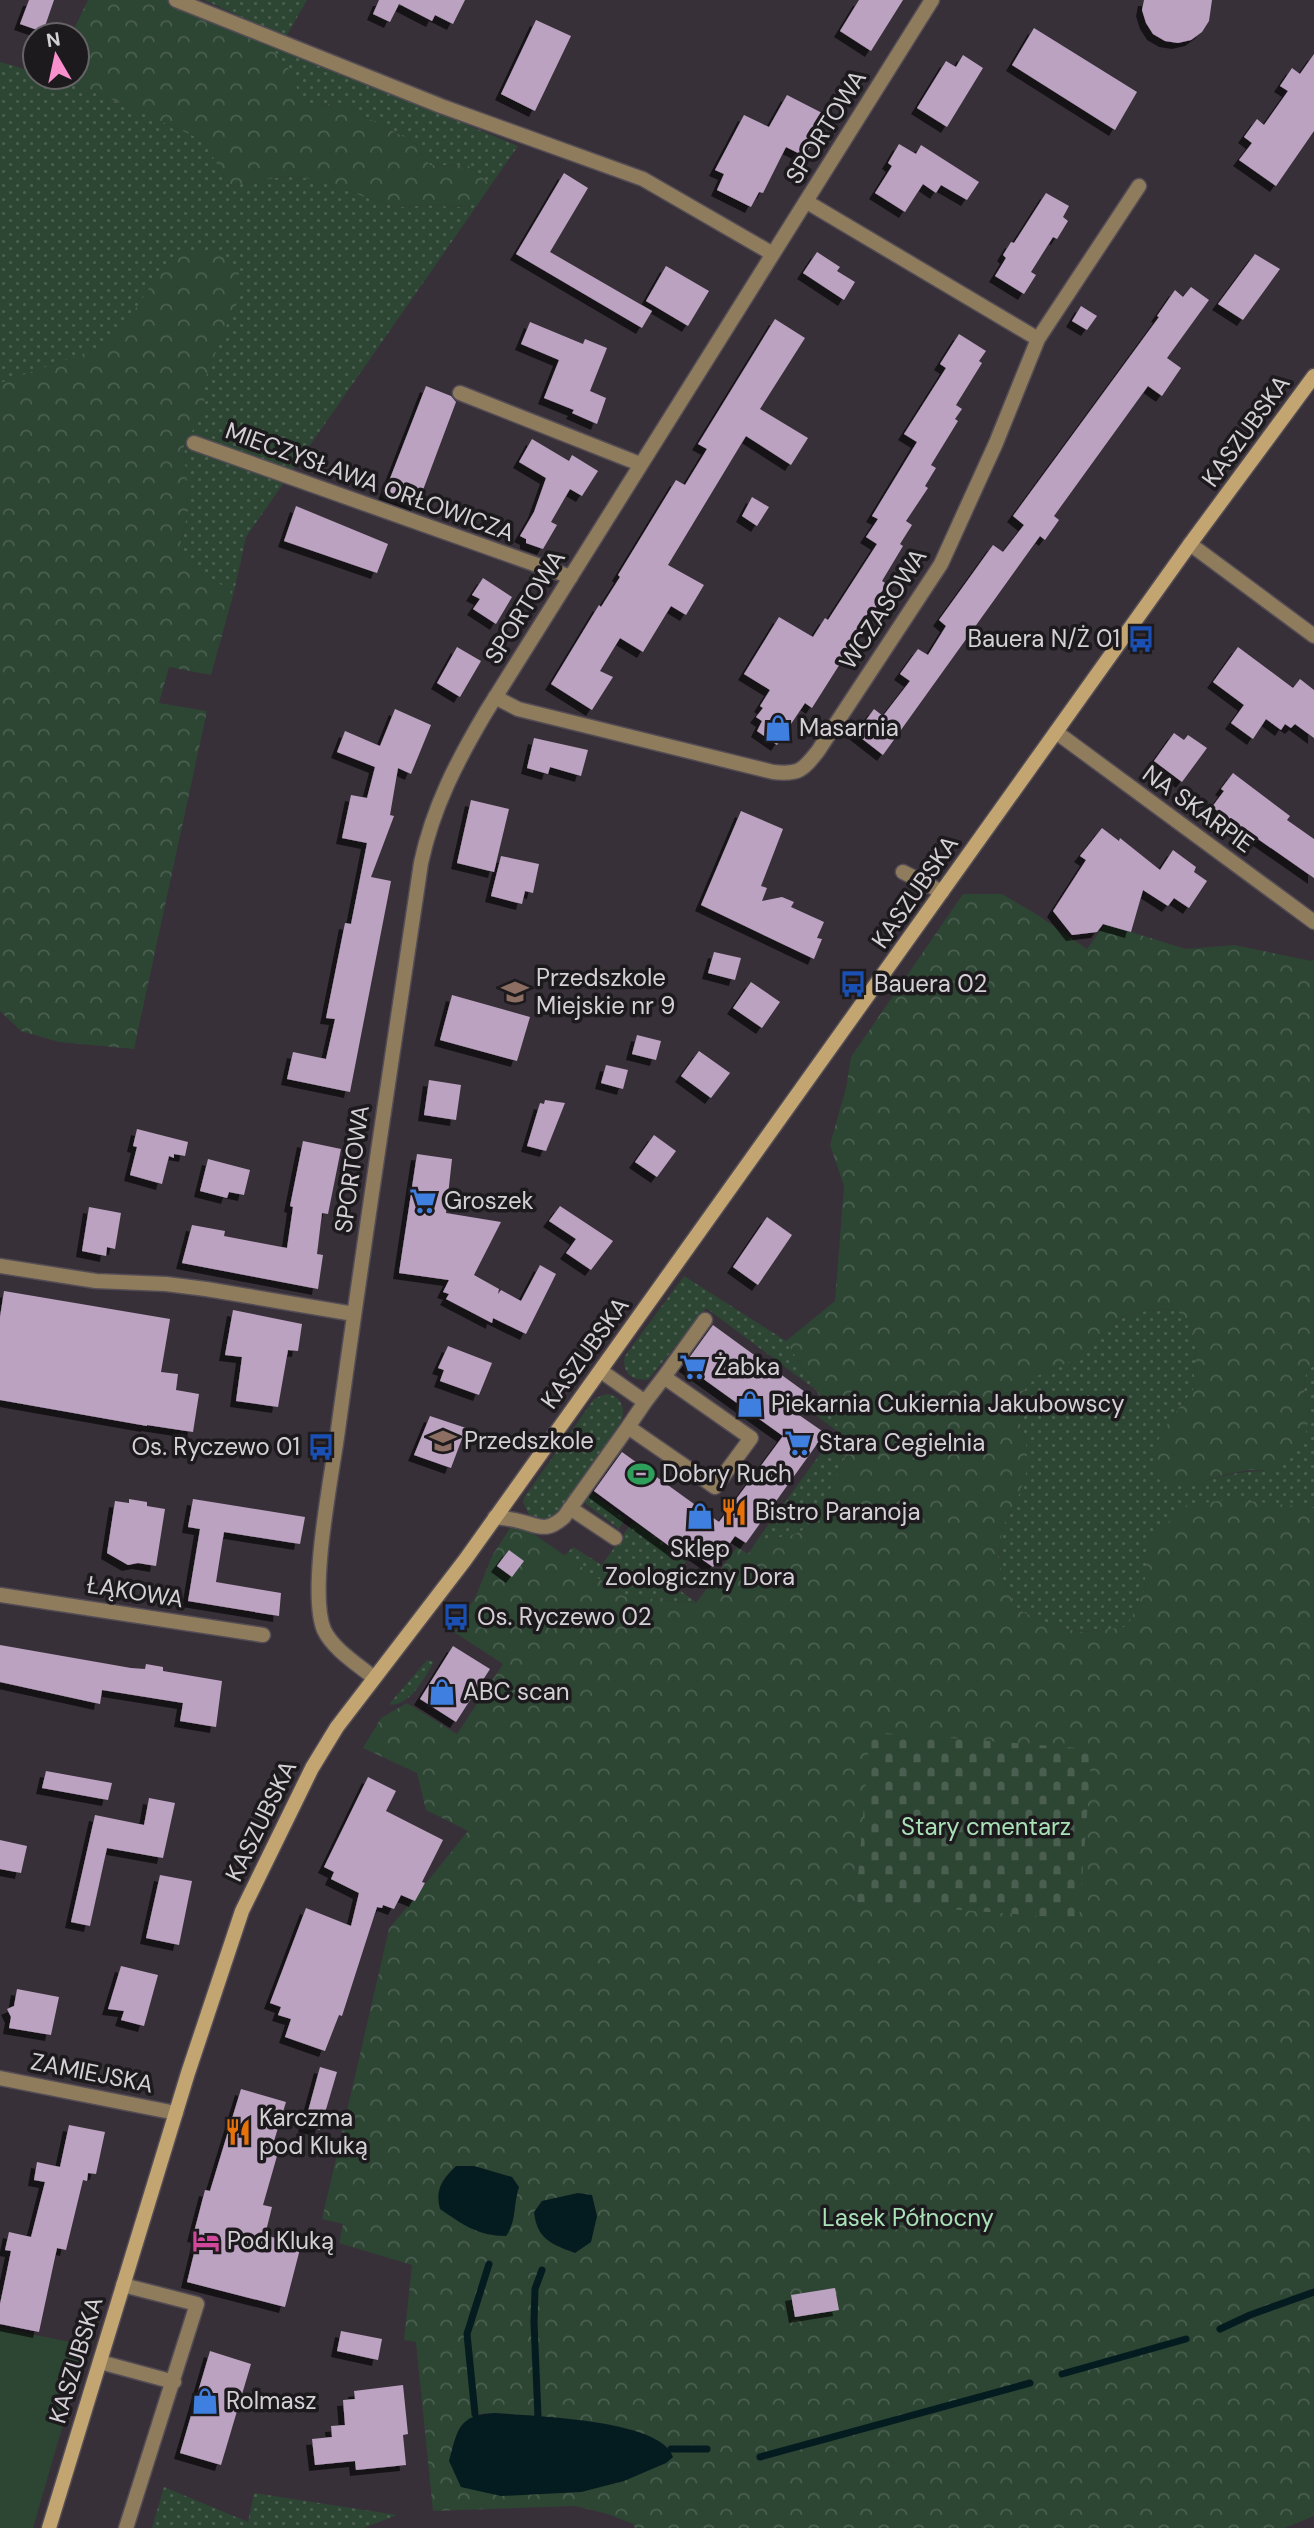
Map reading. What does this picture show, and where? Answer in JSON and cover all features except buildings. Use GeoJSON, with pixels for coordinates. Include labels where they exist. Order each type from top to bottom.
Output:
{"type":"FeatureCollection","features":[{"type":"Feature","properties":{"kind":"main road","name":"KASZUBSKA"},"geometry":{"type":"LineString","coordinates":[[49,2528],[176,2113],[242,1911],[312,1768],[337,1727],[601,1371],[1190,544],[1314,376]]}},
{"type":"Feature","properties":{"kind":"street"},"geometry":{"type":"LineString","coordinates":[[176,0],[441,106],[643,179],[773,254]]}},
{"type":"Feature","properties":{"kind":"street","name":"SPORTOWA"},"geometry":{"type":"LineString","coordinates":[[373,1677],[340,1650],[324,1631],[319,1597],[321,1556],[354,1314],[428,828],[443,791],[495,697],[932,0]]}},
{"type":"Feature","properties":{"kind":"street","name":"WCZASOWA"},"geometry":{"type":"LineString","coordinates":[[495,697],[518,709],[773,772],[791,774],[802,770],[818,751],[941,564],[996,443],[1038,339],[1139,186]]}},
{"type":"Feature","properties":{"kind":"street"},"geometry":{"type":"LineString","coordinates":[[807,202],[1038,339]]}},
{"type":"Feature","properties":{"kind":"street"},"geometry":{"type":"LineString","coordinates":[[460,393],[640,464]]}},
{"type":"Feature","properties":{"kind":"street","name":"MIECZYSŁAWA ORŁOWICZA"},"geometry":{"type":"LineString","coordinates":[[194,443],[571,577]]}},
{"type":"Feature","properties":{"kind":"street"},"geometry":{"type":"LineString","coordinates":[[1190,544],[1314,636]]}},
{"type":"Feature","properties":{"kind":"street","name":"NA SKARPIE"},"geometry":{"type":"LineString","coordinates":[[1056,732],[1314,922]]}},
{"type":"Feature","properties":{"kind":"street"},"geometry":{"type":"LineString","coordinates":[[903,872],[942,892]]}},
{"type":"Feature","properties":{"kind":"street"},"geometry":{"type":"LineString","coordinates":[[0,1266],[96,1281],[206,1289],[354,1314]]}},
{"type":"Feature","properties":{"kind":"street"},"geometry":{"type":"LineString","coordinates":[[495,1517],[542,1528],[556,1524],[705,1320]]}},
{"type":"Feature","properties":{"kind":"street"},"geometry":{"type":"LineString","coordinates":[[601,1371],[645,1402]]}},
{"type":"Feature","properties":{"kind":"street"},"geometry":{"type":"LineString","coordinates":[[628,1426],[715,1487],[751,1438],[664,1377]]}},
{"type":"Feature","properties":{"kind":"street"},"geometry":{"type":"LineString","coordinates":[[570,1508],[615,1538]]}},
{"type":"Feature","properties":{"kind":"street","name":"ŁĄKOWA"},"geometry":{"type":"LineString","coordinates":[[0,1595],[263,1635]]}},
{"type":"Feature","properties":{"kind":"street","name":"ZAMIEJSKA"},"geometry":{"type":"LineString","coordinates":[[0,2078],[176,2113]]}},
{"type":"Feature","properties":{"kind":"street"},"geometry":{"type":"LineString","coordinates":[[123,2285],[197,2304],[126,2528]]}},
{"type":"Feature","properties":{"kind":"street"},"geometry":{"type":"LineString","coordinates":[[100,2362],[174,2382]]}},
{"type":"Feature","properties":{"kind":"green space"},"geometry":{"type":"Polygon","coordinates":[[[88,0],[170,0],[270,46],[291,72],[300,97],[315,106],[338,103],[416,144],[430,165],[469,166],[491,185],[478,204],[459,207],[400,207],[370,199],[321,180],[285,176],[230,186],[203,140],[91,90],[91,21],[78,21],[88,0]]]}},
{"type":"Feature","properties":{"kind":"green space"},"geometry":{"type":"Polygon","coordinates":[[[204,0],[307,0],[286,37],[204,0]]]}},
{"type":"Feature","properties":{"kind":"green space"},"geometry":{"type":"Polygon","coordinates":[[[241,30],[518,146],[491,185],[469,166],[430,165],[416,144],[402,136],[338,103],[315,106],[300,97],[290,73],[278,56],[241,30]]]}},
{"type":"Feature","properties":{"kind":"green space"},"geometry":{"type":"Polygon","coordinates":[[[0,62],[21,68],[21,91],[91,90],[203,140],[230,186],[285,176],[321,180],[370,199],[400,207],[459,207],[478,204],[246,537],[234,592],[203,575],[180,547],[188,510],[184,446],[204,409],[0,699],[0,62]]]}},
{"type":"Feature","properties":{"kind":"green space"},"geometry":{"type":"Polygon","coordinates":[[[182,252],[221,253],[239,273],[237,300],[205,379],[204,409],[184,446],[188,510],[180,546],[203,575],[234,592],[211,675],[169,667],[159,703],[207,711],[134,1049],[59,1042],[21,1031],[0,1011],[0,383],[99,348],[128,320],[153,282],[182,252]]]}},
{"type":"Feature","properties":{"kind":"green space","name":"Lasek Północny"},"geometry":{"type":"Polygon","coordinates":[[[963,894],[1002,894],[1087,949],[1105,924],[1186,949],[1234,945],[1312,961],[1314,959],[1314,1366],[1306,1371],[1304,1391],[1309,1413],[1306,1434],[1289,1458],[1270,1471],[1249,1470],[1193,1485],[1162,1483],[1152,1471],[1154,1447],[1193,1390],[1196,1351],[1191,1323],[1176,1310],[1155,1309],[1125,1316],[1067,1363],[1039,1375],[1018,1399],[1018,1418],[1026,1442],[1028,1467],[1020,1492],[1003,1527],[998,1556],[1004,1583],[1016,1608],[1046,1624],[1081,1632],[1127,1627],[1144,1591],[1148,1544],[1183,1506],[1231,1499],[1314,1508],[1314,2516],[1285,2528],[635,2528],[633,2524],[608,2514],[575,2506],[433,2511],[416,2342],[404,2340],[412,2265],[339,2243],[343,2224],[322,2219],[389,1929],[468,1831],[426,1810],[417,1773],[363,1748],[381,1718],[407,1703],[457,1734],[503,1664],[454,1632],[476,1596],[492,1556],[510,1528],[517,1527],[532,1533],[624,1596],[696,1603],[737,1547],[748,1554],[758,1539],[790,1536],[814,1525],[850,1445],[786,1341],[835,1301],[844,1186],[830,1145],[846,1088],[851,1057],[963,894]],[[474,2166],[456,2167],[444,2178],[515,2211],[514,2201],[519,2187],[474,2166]],[[495,2413],[475,2414],[601,2486],[624,2481],[604,2424],[495,2413]]]}},
{"type":"Feature","properties":{"kind":"green space"},"geometry":{"type":"Polygon","coordinates":[[[684,1276],[786,1341],[816,1390],[706,1308],[649,1379],[633,1378],[625,1367],[625,1356],[684,1276]]]}},
{"type":"Feature","properties":{"kind":"green space"},"geometry":{"type":"Polygon","coordinates":[[[1155,1309],[1177,1310],[1191,1323],[1196,1351],[1193,1390],[1170,1420],[1193,1485],[1231,1474],[1270,1471],[1309,1413],[1304,1391],[1306,1371],[1314,1366],[1314,1508],[1288,1506],[1149,1544],[1144,1591],[1128,1627],[1081,1632],[1046,1624],[1016,1608],[1004,1583],[998,1556],[1003,1527],[1020,1492],[1026,1442],[1018,1418],[1018,1400],[1027,1386],[1039,1375],[1067,1363],[1125,1316],[1155,1309]]]}},
{"type":"Feature","properties":{"kind":"green space"},"geometry":{"type":"Polygon","coordinates":[[[606,1394],[621,1402],[622,1420],[560,1512],[545,1520],[529,1515],[523,1502],[525,1496],[594,1399],[606,1394]]]}},
{"type":"Feature","properties":{"kind":"green space"},"geometry":{"type":"Polygon","coordinates":[[[820,1397],[850,1445],[814,1525],[790,1536],[758,1539],[837,1431],[810,1411],[820,1397]]]}},
{"type":"Feature","properties":{"kind":"green space"},"geometry":{"type":"Polygon","coordinates":[[[589,1490],[625,1519],[619,1529],[586,1504],[585,1496],[589,1490]]]}},
{"type":"Feature","properties":{"kind":"green space"},"geometry":{"type":"Polygon","coordinates":[[[633,1521],[687,1560],[671,1584],[697,1603],[624,1596],[564,1556],[573,1547],[602,1565],[633,1521]]]}},
{"type":"Feature","properties":{"kind":"green space"},"geometry":{"type":"Polygon","coordinates":[[[427,1660],[434,1662],[417,1689],[405,1700],[391,1705],[390,1703],[427,1660]]]}},
{"type":"Feature","properties":{"kind":"green space","name":"Stary cmentarz"},"geometry":{"type":"Polygon","coordinates":[[[870,1732],[1092,1749],[1079,1919],[856,1902],[870,1732]]]}},
{"type":"Feature","properties":{"kind":"green space"},"geometry":{"type":"Polygon","coordinates":[[[0,2328],[86,2345],[33,2528],[0,2528],[0,2328]]]}},
{"type":"Feature","properties":{"kind":"green space"},"geometry":{"type":"Polygon","coordinates":[[[164,2487],[248,2522],[254,2493],[397,2515],[364,2528],[152,2528],[164,2487]]]}},
{"type":"Feature","properties":{"kind":"water"},"geometry":{"type":"Polygon","coordinates":[[[456,2166],[474,2166],[512,2177],[519,2187],[512,2224],[506,2236],[479,2231],[440,2209],[438,2196],[441,2185],[456,2166]]]}},
{"type":"Feature","properties":{"kind":"water"},"geometry":{"type":"Polygon","coordinates":[[[578,2193],[592,2195],[597,2216],[591,2242],[575,2253],[559,2247],[542,2234],[534,2212],[542,2201],[578,2193]]]}},
{"type":"Feature","properties":{"kind":"water"},"geometry":{"type":"Polygon","coordinates":[[[495,2413],[564,2418],[621,2427],[664,2444],[673,2457],[666,2463],[624,2481],[581,2492],[501,2496],[461,2487],[449,2461],[458,2432],[473,2417],[495,2413]]]}},
{"type":"Feature","properties":{"kind":"waterway"},"geometry":{"type":"LineString","coordinates":[[475,2414],[467,2334],[489,2264]]}},
{"type":"Feature","properties":{"kind":"waterway"},"geometry":{"type":"LineString","coordinates":[[538,2417],[534,2322],[535,2289],[542,2270]]}},
{"type":"Feature","properties":{"kind":"waterway"},"geometry":{"type":"LineString","coordinates":[[1220,2329],[1314,2292]]}},
{"type":"Feature","properties":{"kind":"waterway"},"geometry":{"type":"LineString","coordinates":[[1062,2374],[1186,2339]]}},
{"type":"Feature","properties":{"kind":"waterway"},"geometry":{"type":"LineString","coordinates":[[760,2457],[1030,2383]]}},
{"type":"Feature","properties":{"kind":"waterway"},"geometry":{"type":"LineString","coordinates":[[671,2449],[707,2449]]}},
{"type":"Feature","properties":{"kind":"place","name":"Bauera N/Ż 01"},"geometry":{"type":"Point","coordinates":[1141,639]}},
{"type":"Feature","properties":{"kind":"place","name":"Masarnia"},"geometry":{"type":"Point","coordinates":[778,728]}},
{"type":"Feature","properties":{"kind":"place","name":"Bauera 02"},"geometry":{"type":"Point","coordinates":[853,984]}},
{"type":"Feature","properties":{"kind":"place","name":"Przedszkole Miejskie nr 9"},"geometry":{"type":"Point","coordinates":[515,992]}},
{"type":"Feature","properties":{"kind":"place","name":"Groszek"},"geometry":{"type":"Point","coordinates":[423,1201]}},
{"type":"Feature","properties":{"kind":"place","name":"Żabka"},"geometry":{"type":"Point","coordinates":[693,1367]}},
{"type":"Feature","properties":{"kind":"place","name":"Piekarnia Cukiernia Jakubowscy"},"geometry":{"type":"Point","coordinates":[750,1404]}},
{"type":"Feature","properties":{"kind":"place","name":"Przedszkole"},"geometry":{"type":"Point","coordinates":[443,1441]}},
{"type":"Feature","properties":{"kind":"place","name":"Stara Cegielnia"},"geometry":{"type":"Point","coordinates":[798,1443]}},
{"type":"Feature","properties":{"kind":"place","name":"Os. Ryczewo 01"},"geometry":{"type":"Point","coordinates":[321,1447]}},
{"type":"Feature","properties":{"kind":"place","name":"Dobry Ruch"},"geometry":{"type":"Point","coordinates":[641,1474]}},
{"type":"Feature","properties":{"kind":"place","name":"Bistro Paranoja"},"geometry":{"type":"Point","coordinates":[734,1512]}},
{"type":"Feature","properties":{"kind":"place","name":"Sklep Zoologiczny Dora"},"geometry":{"type":"Point","coordinates":[700,1516]}},
{"type":"Feature","properties":{"kind":"place","name":"Os. Ryczewo 02"},"geometry":{"type":"Point","coordinates":[456,1617]}},
{"type":"Feature","properties":{"kind":"place","name":"ABC scan"},"geometry":{"type":"Point","coordinates":[442,1692]}},
{"type":"Feature","properties":{"kind":"place","name":"Karczma pod Kluką"},"geometry":{"type":"Point","coordinates":[238,2132]}},
{"type":"Feature","properties":{"kind":"place","name":"Pod Kluką"},"geometry":{"type":"Point","coordinates":[206,2241]}},
{"type":"Feature","properties":{"kind":"place","name":"Rolmasz"},"geometry":{"type":"Point","coordinates":[205,2401]}}]}
